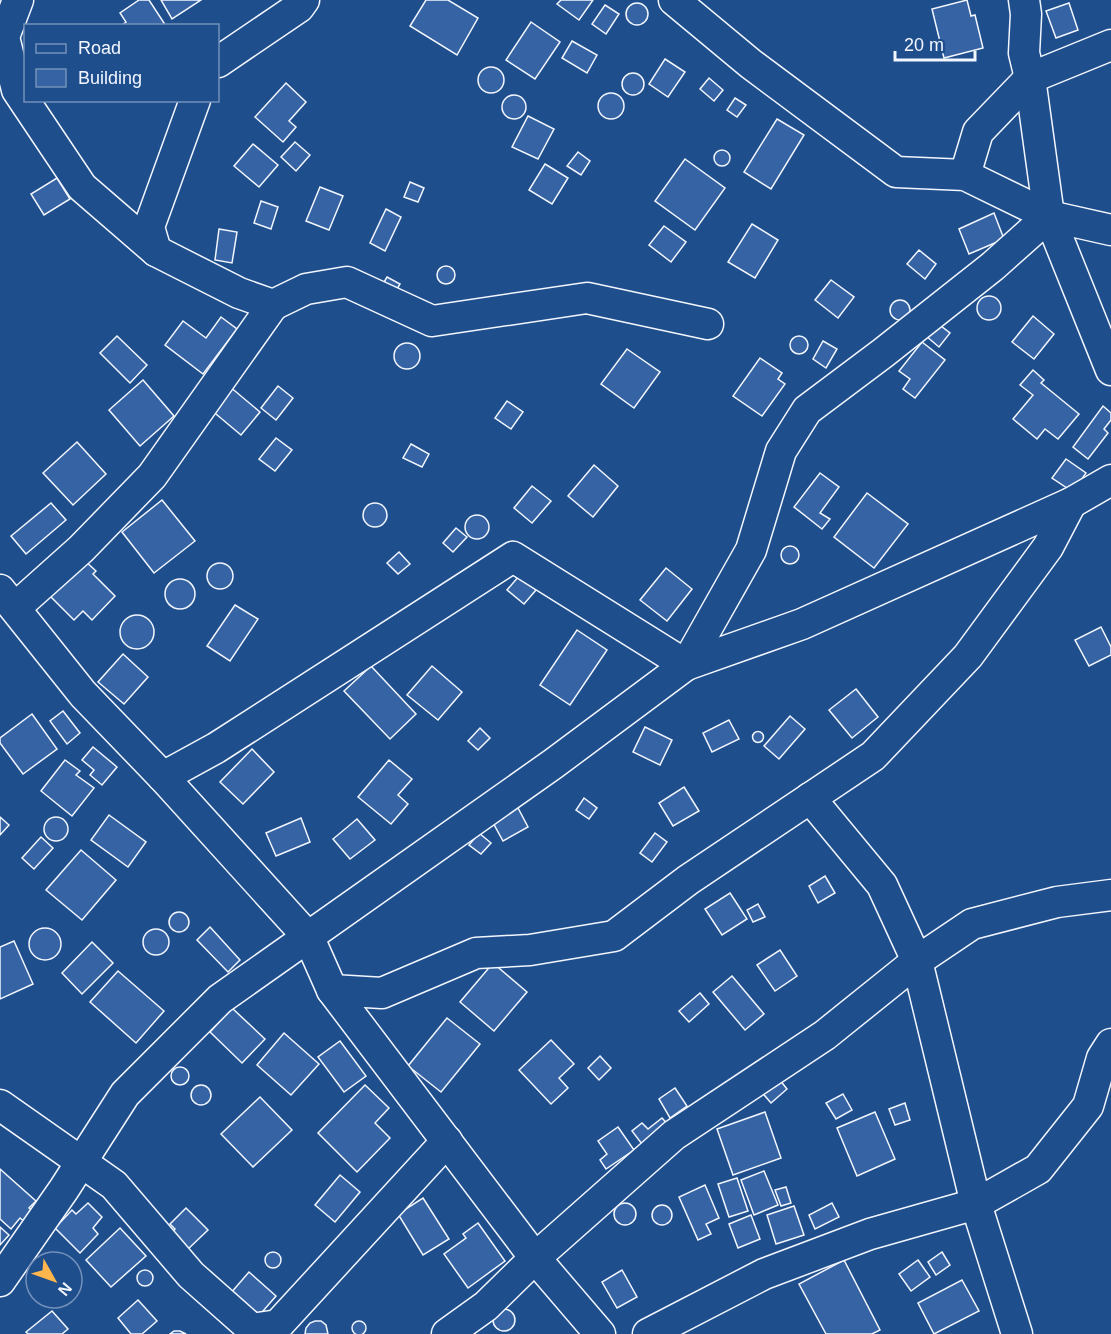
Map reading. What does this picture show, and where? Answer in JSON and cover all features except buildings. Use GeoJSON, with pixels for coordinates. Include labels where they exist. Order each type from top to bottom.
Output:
{"type":"FeatureCollection","features":[{"type":"Feature","properties":{"kind":"street"},"geometry":{"type":"LineString","coordinates":[[18,0],[4,37],[17,90],[24,100]]}},
{"type":"Feature","properties":{"kind":"street"},"geometry":{"type":"LineString","coordinates":[[219,61],[299,7],[304,0]]}},
{"type":"Feature","properties":{"kind":"street"},"geometry":{"type":"LineString","coordinates":[[674,0],[751,64],[896,172],[964,175],[1050,216],[1111,230]]}},
{"type":"Feature","properties":{"kind":"street"},"geometry":{"type":"LineString","coordinates":[[1024,0],[1026,14],[1024,53],[1030,78],[1050,216],[1111,369]]}},
{"type":"Feature","properties":{"kind":"street"},"geometry":{"type":"LineString","coordinates":[[964,175],[978,132],[1030,78],[1111,45]]}},
{"type":"Feature","properties":{"kind":"street"},"geometry":{"type":"LineString","coordinates":[[25,102],[82,187],[156,252],[239,293],[273,305]]}},
{"type":"Feature","properties":{"kind":"street"},"geometry":{"type":"LineString","coordinates":[[156,252],[149,226],[194,102]]}},
{"type":"Feature","properties":{"kind":"street"},"geometry":{"type":"LineString","coordinates":[[686,665],[751,550],[781,451],[807,410],[956,295],[1050,216]]}},
{"type":"Feature","properties":{"kind":"street"},"geometry":{"type":"LineString","coordinates":[[600,1334],[535,1258],[332,990],[309,938],[163,777],[83,694],[7,599],[81,549],[152,476],[273,305],[306,289],[347,282],[432,321],[587,298],[708,324]]}},
{"type":"Feature","properties":{"kind":"street"},"geometry":{"type":"LineString","coordinates":[[0,1281],[124,1094],[220,999],[543,771],[686,665],[802,624],[1071,503],[1111,480]]}},
{"type":"Feature","properties":{"kind":"street"},"geometry":{"type":"LineString","coordinates":[[332,990],[382,993],[476,953],[530,950],[614,936],[688,879],[873,756],[968,656],[1048,547],[1071,503]]}},
{"type":"Feature","properties":{"kind":"street"},"geometry":{"type":"LineString","coordinates":[[163,777],[216,748],[513,557],[686,665]]}},
{"type":"Feature","properties":{"kind":"street"},"geometry":{"type":"LineString","coordinates":[[810,798],[882,885],[917,961],[976,1204],[1017,1334]]}},
{"type":"Feature","properties":{"kind":"street"},"geometry":{"type":"LineString","coordinates":[[447,1334],[486,1306],[535,1258],[674,1134],[825,1035],[917,961],[972,924],[1057,903],[1111,895]]}},
{"type":"Feature","properties":{"kind":"street"},"geometry":{"type":"LineString","coordinates":[[648,1334],[764,1274],[870,1234],[976,1204],[1038,1169],[1088,1106],[1102,1058],[1111,1044]]}},
{"type":"Feature","properties":{"kind":"street"},"geometry":{"type":"LineString","coordinates":[[0,1105],[114,1185],[191,1275],[252,1329],[278,1324],[447,1141]]}}]}
